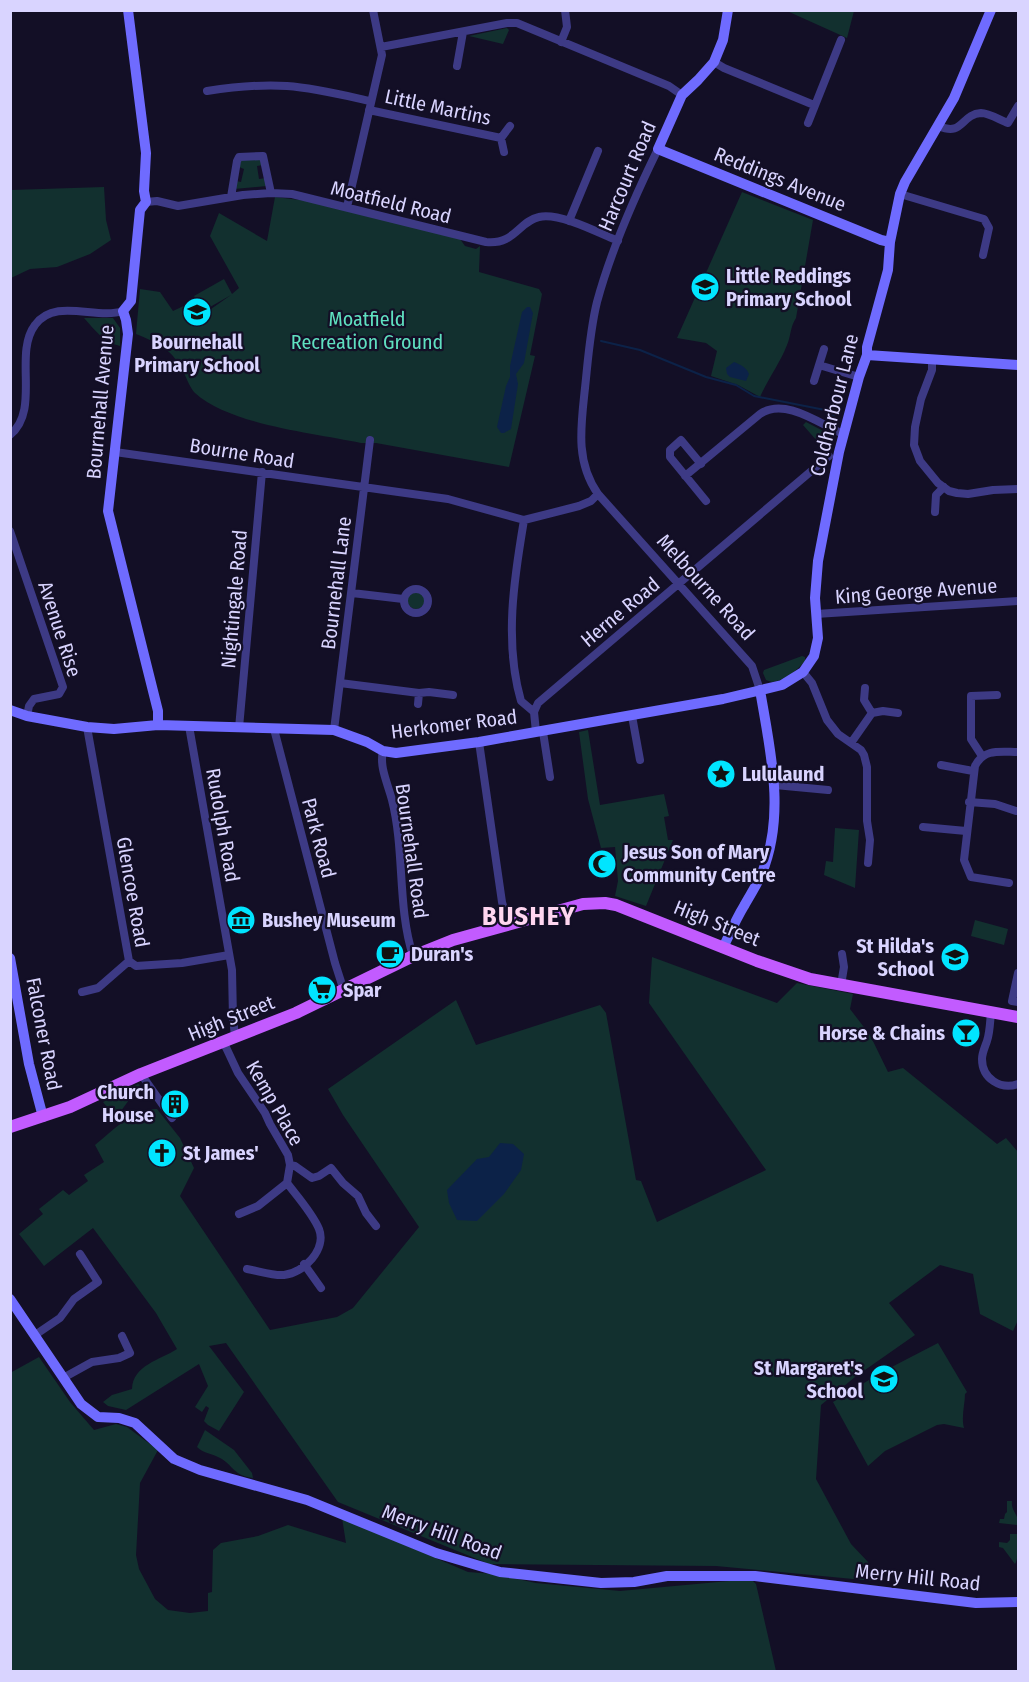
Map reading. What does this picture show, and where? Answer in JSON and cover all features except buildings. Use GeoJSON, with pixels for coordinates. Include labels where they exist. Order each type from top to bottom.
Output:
{"type":"FeatureCollection","features":[{"type":"Feature","properties":{"kind":"main road","name":"High Street"},"geometry":{"type":"LineString","coordinates":[[10,1127],[92,1099],[141,1074],[296,1013],[413,956],[453,940],[583,903],[616,905],[723,948],[810,979],[1018,1017]]}},
{"type":"Feature","properties":{"kind":"street","name":"Bournehall Avenue"},"geometry":{"type":"LineString","coordinates":[[128,10],[147,153],[144,191],[146,202],[140,210],[131,301],[123,311],[128,334],[108,511],[158,711],[158,725]]}},
{"type":"Feature","properties":{"kind":"street"},"geometry":{"type":"LineString","coordinates":[[347,207],[382,55],[373,10]]}},
{"type":"Feature","properties":{"kind":"street"},"geometry":{"type":"LineString","coordinates":[[561,42],[567,27],[565,10]]}},
{"type":"Feature","properties":{"kind":"street","name":"Harcourt Road"},"geometry":{"type":"LineString","coordinates":[[598,494],[585,469],[581,452],[581,426],[587,369],[597,303],[618,241],[682,95],[714,62],[723,40],[728,10]]}},
{"type":"Feature","properties":{"kind":"street","name":"Coldharbour Lane"},"geometry":{"type":"LineString","coordinates":[[803,672],[814,656],[818,638],[815,598],[818,561],[843,434],[867,355],[867,347],[888,270],[890,242],[900,194],[954,98],[992,10]]}},
{"type":"Feature","properties":{"kind":"street"},"geometry":{"type":"LineString","coordinates":[[381,47],[517,23],[669,86],[682,95]]}},
{"type":"Feature","properties":{"kind":"street"},"geometry":{"type":"LineString","coordinates":[[457,66],[463,32]]}},
{"type":"Feature","properties":{"kind":"street"},"geometry":{"type":"LineString","coordinates":[[808,123],[841,40]]}},
{"type":"Feature","properties":{"kind":"street"},"geometry":{"type":"LineString","coordinates":[[714,62],[814,105]]}},
{"type":"Feature","properties":{"kind":"street","name":"Little Martins"},"geometry":{"type":"LineString","coordinates":[[207,91],[250,86],[284,86],[320,90],[369,105],[501,138]]}},
{"type":"Feature","properties":{"kind":"street"},"geometry":{"type":"LineString","coordinates":[[939,126],[947,130],[954,130],[974,115],[982,113],[1008,123],[1018,106]]}},
{"type":"Feature","properties":{"kind":"street","name":"Little Martins"},"geometry":{"type":"LineString","coordinates":[[504,152],[501,138],[510,126]]}},
{"type":"Feature","properties":{"kind":"street","name":"Reddings Avenue"},"geometry":{"type":"LineString","coordinates":[[658,149],[890,242]]}},
{"type":"Feature","properties":{"kind":"street"},"geometry":{"type":"LineString","coordinates":[[569,221],[598,151]]}},
{"type":"Feature","properties":{"kind":"street"},"geometry":{"type":"LineString","coordinates":[[231,197],[237,161],[239,157],[244,156],[263,156],[271,193]]}},
{"type":"Feature","properties":{"kind":"street","name":"Moatfield Road"},"geometry":{"type":"LineString","coordinates":[[146,202],[157,201],[178,206],[231,197],[271,193],[291,194],[492,243],[510,237],[538,217],[569,221],[618,241]]}},
{"type":"Feature","properties":{"kind":"street"},"geometry":{"type":"LineString","coordinates":[[900,194],[984,219],[989,228],[983,255]]}},
{"type":"Feature","properties":{"kind":"street"},"geometry":{"type":"LineString","coordinates":[[10,435],[18,428],[24,412],[28,338],[36,323],[54,312],[123,311]]}},
{"type":"Feature","properties":{"kind":"street"},"geometry":{"type":"LineString","coordinates":[[814,381],[824,349]]}},
{"type":"Feature","properties":{"kind":"street"},"geometry":{"type":"LineString","coordinates":[[867,355],[1018,365]]}},
{"type":"Feature","properties":{"kind":"street"},"geometry":{"type":"LineString","coordinates":[[932,360],[932,370],[921,399],[915,427],[914,445],[920,461],[944,487],[962,494],[1018,489]]}},
{"type":"Feature","properties":{"kind":"street"},"geometry":{"type":"LineString","coordinates":[[819,365],[859,377]]}},
{"type":"Feature","properties":{"kind":"street"},"geometry":{"type":"LineString","coordinates":[[685,476],[769,409],[791,410],[843,434]]}},
{"type":"Feature","properties":{"kind":"street","name":"Bournehall Lane"},"geometry":{"type":"LineString","coordinates":[[334,730],[370,440]]}},
{"type":"Feature","properties":{"kind":"street"},"geometry":{"type":"LineString","coordinates":[[701,464],[681,440],[670,450],[670,457],[706,501]]}},
{"type":"Feature","properties":{"kind":"street","name":"Bourne Road"},"geometry":{"type":"LineString","coordinates":[[115,452],[364,488]]}},
{"type":"Feature","properties":{"kind":"street","name":"Herne Road"},"geometry":{"type":"LineString","coordinates":[[534,712],[542,699],[829,456]]}},
{"type":"Feature","properties":{"kind":"street","name":"Nightingale Road"},"geometry":{"type":"LineString","coordinates":[[239,728],[262,472]]}},
{"type":"Feature","properties":{"kind":"street"},"geometry":{"type":"LineString","coordinates":[[935,512],[936,495],[944,487]]}},
{"type":"Feature","properties":{"kind":"street"},"geometry":{"type":"LineString","coordinates":[[364,488],[447,499],[525,520],[579,506],[591,501],[598,494]]}},
{"type":"Feature","properties":{"kind":"street","name":"Melbourne Road"},"geometry":{"type":"LineString","coordinates":[[598,494],[752,666],[759,690],[775,785],[774,815],[762,875],[723,948]]}},
{"type":"Feature","properties":{"kind":"street"},"geometry":{"type":"LineString","coordinates":[[525,520],[514,590],[513,641],[519,698],[534,712],[550,777]]}},
{"type":"Feature","properties":{"kind":"street","name":"Avenue Rise"},"geometry":{"type":"LineString","coordinates":[[10,531],[63,687],[59,694],[34,699],[29,706],[27,716]]}},
{"type":"Feature","properties":{"kind":"street"},"geometry":{"type":"LineString","coordinates":[[352,593],[404,599]]}},
{"type":"Feature","properties":{"kind":"street","name":"King George Avenue"},"geometry":{"type":"LineString","coordinates":[[816,615],[1018,601]]}},
{"type":"Feature","properties":{"kind":"street"},"geometry":{"type":"LineString","coordinates":[[759,690],[782,685],[803,672],[812,683],[827,720],[838,734],[864,755],[867,767],[867,821],[870,840],[868,863]]}},
{"type":"Feature","properties":{"kind":"street"},"geometry":{"type":"LineString","coordinates":[[340,683],[453,695]]}},
{"type":"Feature","properties":{"kind":"street"},"geometry":{"type":"LineString","coordinates":[[865,688],[864,700],[873,713]]}},
{"type":"Feature","properties":{"kind":"street","name":"Herkomer Road"},"geometry":{"type":"LineString","coordinates":[[10,710],[27,716],[87,727],[114,729],[158,725],[334,730],[367,742],[383,751],[396,753],[479,742],[632,716],[759,690]]}},
{"type":"Feature","properties":{"kind":"street"},"geometry":{"type":"LineString","coordinates":[[418,704],[419,693]]}},
{"type":"Feature","properties":{"kind":"street"},"geometry":{"type":"LineString","coordinates":[[982,756],[971,739],[971,696],[997,695]]}},
{"type":"Feature","properties":{"kind":"street"},"geometry":{"type":"LineString","coordinates":[[851,743],[873,713],[883,711],[898,713]]}},
{"type":"Feature","properties":{"kind":"street"},"geometry":{"type":"LineString","coordinates":[[632,716],[640,760]]}},
{"type":"Feature","properties":{"kind":"street","name":"Rudolph Road"},"geometry":{"type":"LineString","coordinates":[[189,726],[232,970],[233,1018],[236,1036]]}},
{"type":"Feature","properties":{"kind":"street","name":"Glencoe Road"},"geometry":{"type":"LineString","coordinates":[[87,727],[129,961],[136,966],[182,963],[229,955]]}},
{"type":"Feature","properties":{"kind":"street","name":"Park Road"},"geometry":{"type":"LineString","coordinates":[[274,729],[344,991]]}},
{"type":"Feature","properties":{"kind":"street"},"geometry":{"type":"LineString","coordinates":[[479,742],[502,902],[508,925]]}},
{"type":"Feature","properties":{"kind":"street","name":"Bournehall Road"},"geometry":{"type":"LineString","coordinates":[[383,751],[382,765],[397,827],[407,927],[413,956]]}},
{"type":"Feature","properties":{"kind":"street"},"geometry":{"type":"LineString","coordinates":[[1009,883],[971,877],[964,860],[969,802],[977,761],[991,752],[1018,752]]}},
{"type":"Feature","properties":{"kind":"street"},"geometry":{"type":"LineString","coordinates":[[941,765],[974,771]]}},
{"type":"Feature","properties":{"kind":"street"},"geometry":{"type":"LineString","coordinates":[[775,785],[828,790]]}},
{"type":"Feature","properties":{"kind":"street"},"geometry":{"type":"LineString","coordinates":[[969,802],[995,804],[1017,811]]}},
{"type":"Feature","properties":{"kind":"street"},"geometry":{"type":"LineString","coordinates":[[923,827],[966,831]]}},
{"type":"Feature","properties":{"kind":"street"},"geometry":{"type":"LineString","coordinates":[[841,985],[844,967],[842,954]]}},
{"type":"Feature","properties":{"kind":"street","name":"Falconer Road"},"geometry":{"type":"LineString","coordinates":[[10,958],[29,1064],[43,1117]]}},
{"type":"Feature","properties":{"kind":"street"},"geometry":{"type":"LineString","coordinates":[[82,992],[98,988],[129,961]]}},
{"type":"Feature","properties":{"kind":"street"},"geometry":{"type":"LineString","coordinates":[[1018,973],[1012,1001],[1018,1002]]}},
{"type":"Feature","properties":{"kind":"street"},"geometry":{"type":"LineString","coordinates":[[992,1012],[982,1065],[987,1076],[996,1084],[1009,1086],[1018,1084]]}},
{"type":"Feature","properties":{"kind":"street","name":"Kemp Place"},"geometry":{"type":"LineString","coordinates":[[223,1041],[238,1073],[259,1102],[286,1151],[290,1164],[287,1183]]}},
{"type":"Feature","properties":{"kind":"street"},"geometry":{"type":"LineString","coordinates":[[141,1074],[172,1118]]}},
{"type":"Feature","properties":{"kind":"street"},"geometry":{"type":"LineString","coordinates":[[290,1164],[312,1178],[331,1168],[358,1196],[366,1213],[376,1226]]}},
{"type":"Feature","properties":{"kind":"street"},"geometry":{"type":"LineString","coordinates":[[239,1214],[258,1206],[287,1183],[319,1229],[319,1249],[310,1261],[291,1273],[282,1275],[248,1269]]}},
{"type":"Feature","properties":{"kind":"street"},"geometry":{"type":"LineString","coordinates":[[35,1335],[60,1318],[74,1299],[98,1282],[80,1254]]}},
{"type":"Feature","properties":{"kind":"street"},"geometry":{"type":"LineString","coordinates":[[304,1264],[321,1288]]}},
{"type":"Feature","properties":{"kind":"street","name":"Merry Hill Road"},"geometry":{"type":"LineString","coordinates":[[10,1299],[81,1404],[93,1415],[119,1418],[135,1423],[163,1451],[184,1464],[225,1478],[308,1500],[436,1553],[500,1572],[601,1583],[634,1582],[667,1576],[755,1576],[976,1603],[1018,1602]]}},
{"type":"Feature","properties":{"kind":"street"},"geometry":{"type":"LineString","coordinates":[[63,1378],[92,1362],[119,1358],[130,1353],[122,1336]]}},
{"type":"Feature","properties":{"kind":"green space"},"geometry":{"type":"Polygon","coordinates":[[[787,11],[854,11],[847,38],[787,11]]]}},
{"type":"Feature","properties":{"kind":"green space"},"geometry":{"type":"Polygon","coordinates":[[[507,28],[509,30],[503,44],[469,36],[507,28]]]}},
{"type":"Feature","properties":{"kind":"green space"},"geometry":{"type":"Polygon","coordinates":[[[259,157],[263,165],[257,166],[259,179],[266,178],[267,186],[234,189],[236,181],[241,182],[244,169],[239,167],[241,160],[259,157]]]}},
{"type":"Feature","properties":{"kind":"green space"},"geometry":{"type":"Polygon","coordinates":[[[104,187],[106,220],[111,240],[90,254],[57,267],[30,269],[11,278],[11,190],[104,187]]]}},
{"type":"Feature","properties":{"kind":"green space"},"geometry":{"type":"Polygon","coordinates":[[[742,192],[813,220],[796,318],[784,352],[760,397],[738,385],[711,376],[717,351],[706,343],[677,338],[742,192]]]}},
{"type":"Feature","properties":{"kind":"green space","name":"Moatfield Recreation Ground"},"geometry":{"type":"Polygon","coordinates":[[[275,197],[308,201],[460,239],[465,246],[476,249],[480,246],[479,272],[539,289],[542,294],[530,355],[535,356],[509,467],[297,431],[229,413],[210,404],[195,393],[170,353],[159,344],[136,334],[140,289],[160,292],[173,311],[192,302],[199,313],[211,309],[231,295],[203,311],[194,296],[224,279],[232,294],[239,288],[210,236],[219,213],[267,241],[275,197]]]}},
{"type":"Feature","properties":{"kind":"green space"},"geometry":{"type":"Polygon","coordinates":[[[84,318],[113,318],[120,328],[120,346],[104,339],[84,318]]]}},
{"type":"Feature","properties":{"kind":"green space"},"geometry":{"type":"Polygon","coordinates":[[[806,422],[833,436],[832,445],[825,450],[803,425],[806,422]]]}},
{"type":"Feature","properties":{"kind":"green space"},"geometry":{"type":"Polygon","coordinates":[[[412,591],[420,591],[425,596],[423,607],[412,609],[407,604],[407,596],[412,591]]]}},
{"type":"Feature","properties":{"kind":"green space"},"geometry":{"type":"Polygon","coordinates":[[[802,656],[805,657],[805,661],[790,674],[777,681],[766,680],[764,670],[802,656]]]}},
{"type":"Feature","properties":{"kind":"green space"},"geometry":{"type":"Polygon","coordinates":[[[588,730],[600,805],[664,794],[669,816],[664,817],[668,840],[673,840],[646,906],[615,896],[618,881],[615,847],[601,848],[588,799],[579,732],[588,730]]]}},
{"type":"Feature","properties":{"kind":"green space"},"geometry":{"type":"Polygon","coordinates":[[[835,828],[859,830],[855,888],[824,875],[826,861],[833,862],[835,828]]]}},
{"type":"Feature","properties":{"kind":"green space"},"geometry":{"type":"Polygon","coordinates":[[[975,920],[1008,929],[1004,945],[971,936],[975,920]]]}},
{"type":"Feature","properties":{"kind":"green space"},"geometry":{"type":"Polygon","coordinates":[[[652,957],[777,1003],[797,983],[853,994],[850,1009],[870,1035],[888,1072],[903,1068],[997,1144],[1006,1138],[1018,1152],[1018,1320],[1013,1331],[980,1314],[973,1274],[940,1265],[889,1303],[915,1335],[855,1377],[821,1405],[816,1479],[851,1544],[868,1562],[874,1581],[716,1566],[489,1564],[338,1502],[226,1343],[209,1346],[244,1392],[219,1431],[204,1421],[209,1408],[206,1406],[202,1412],[195,1407],[208,1386],[199,1364],[126,1410],[108,1406],[103,1402],[112,1395],[132,1389],[137,1374],[142,1369],[177,1349],[156,1313],[93,1228],[44,1266],[19,1234],[43,1214],[39,1209],[63,1190],[69,1195],[88,1181],[84,1175],[104,1162],[95,1145],[132,1116],[157,1109],[180,1138],[194,1168],[180,1196],[270,1330],[337,1317],[353,1308],[419,1227],[328,1089],[456,1000],[476,1045],[600,1005],[606,1013],[636,1180],[641,1181],[657,1222],[766,1170],[649,1003],[652,957]]]}},
{"type":"Feature","properties":{"kind":"green space"},"geometry":{"type":"Polygon","coordinates":[[[140,1085],[118,1115],[113,1115],[103,1102],[140,1085]]]}},
{"type":"Feature","properties":{"kind":"green space"},"geometry":{"type":"Polygon","coordinates":[[[938,1343],[967,1392],[963,1415],[964,1428],[937,1425],[885,1451],[868,1466],[833,1402],[882,1372],[938,1343]]]}},
{"type":"Feature","properties":{"kind":"green space"},"geometry":{"type":"Polygon","coordinates":[[[39,1357],[70,1402],[94,1430],[116,1424],[127,1427],[158,1450],[140,1483],[136,1555],[139,1569],[155,1599],[168,1610],[190,1613],[208,1611],[208,1593],[212,1592],[213,1550],[221,1543],[258,1536],[288,1525],[346,1543],[342,1518],[468,1572],[494,1574],[536,1583],[620,1591],[751,1579],[756,1584],[776,1671],[11,1671],[10,1373],[39,1357]]]}},
{"type":"Feature","properties":{"kind":"green space"},"geometry":{"type":"Polygon","coordinates":[[[205,1430],[234,1450],[252,1473],[253,1478],[238,1473],[220,1458],[197,1447],[205,1430]]]}},
{"type":"Feature","properties":{"kind":"green space"},"geometry":{"type":"Polygon","coordinates":[[[1007,1501],[1012,1501],[1019,1524],[1015,1564],[1003,1548],[999,1547],[999,1542],[1007,1543],[1010,1540],[1010,1534],[1017,1534],[1017,1525],[999,1523],[1007,1512],[1007,1501]]]}},
{"type":"Feature","properties":{"kind":"water"},"geometry":{"type":"Polygon","coordinates":[[[530,307],[533,313],[524,363],[516,374],[518,384],[511,429],[501,433],[497,427],[510,377],[510,366],[522,312],[530,307]]]}},
{"type":"Feature","properties":{"kind":"water"},"geometry":{"type":"Polygon","coordinates":[[[734,362],[743,366],[748,372],[746,381],[727,374],[726,368],[734,362]]]}},
{"type":"Feature","properties":{"kind":"water"},"geometry":{"type":"Polygon","coordinates":[[[500,1143],[513,1144],[524,1154],[521,1170],[504,1194],[477,1221],[457,1220],[449,1203],[447,1190],[477,1159],[489,1157],[500,1143]]]}},
{"type":"Feature","properties":{"kind":"waterway"},"geometry":{"type":"LineString","coordinates":[[601,341],[640,350],[706,377],[736,385],[754,396],[825,410],[834,416]]}},
{"type":"Feature","properties":{"kind":"place","name":"Little Reddings Primary School"},"geometry":{"type":"Point","coordinates":[705,287]}},
{"type":"Feature","properties":{"kind":"place","name":"Bournehall Primary School"},"geometry":{"type":"Point","coordinates":[197,312]}},
{"type":"Feature","properties":{"kind":"place","name":"Lululaund"},"geometry":{"type":"Point","coordinates":[721,774]}},
{"type":"Feature","properties":{"kind":"place","name":"Jesus Son of Mary Community Centre"},"geometry":{"type":"Point","coordinates":[602,864]}},
{"type":"Feature","properties":{"kind":"place","name":"Bushey Museum"},"geometry":{"type":"Point","coordinates":[241,920]}},
{"type":"Feature","properties":{"kind":"place","name":"Duran's"},"geometry":{"type":"Point","coordinates":[390,954]}},
{"type":"Feature","properties":{"kind":"place","name":"St Hilda's School"},"geometry":{"type":"Point","coordinates":[955,957]}},
{"type":"Feature","properties":{"kind":"place","name":"Spar"},"geometry":{"type":"Point","coordinates":[322,990]}},
{"type":"Feature","properties":{"kind":"place","name":"Horse & Chains"},"geometry":{"type":"Point","coordinates":[966,1033]}},
{"type":"Feature","properties":{"kind":"place","name":"Church House"},"geometry":{"type":"Point","coordinates":[175,1104]}},
{"type":"Feature","properties":{"kind":"place","name":"St James'"},"geometry":{"type":"Point","coordinates":[162,1153]}},
{"type":"Feature","properties":{"kind":"place","name":"St Margaret's School"},"geometry":{"type":"Point","coordinates":[884,1379]}},
{"type":"Feature","properties":{"kind":"district","name":"BUSHEY"},"geometry":{"type":"Point","coordinates":[529,916]}}]}
